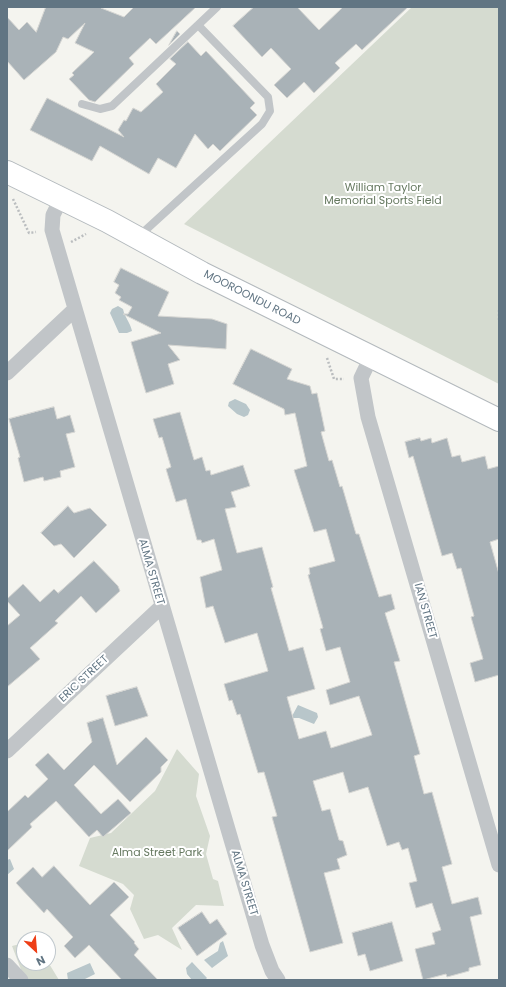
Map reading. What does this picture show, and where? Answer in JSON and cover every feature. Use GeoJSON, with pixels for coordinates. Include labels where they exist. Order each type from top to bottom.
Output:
{"type":"FeatureCollection","features":[{"type":"Feature","properties":{"kind":"street","name":"MOOROONDU ROAD"},"geometry":{"type":"LineString","coordinates":[[7,172],[202,273],[499,420]]}},
{"type":"Feature","properties":{"kind":"street","name":"ALMA STREET"},"geometry":{"type":"LineString","coordinates":[[61,199],[53,215],[52,230],[74,310],[262,946],[272,971],[278,980]]}},
{"type":"Feature","properties":{"kind":"street"},"geometry":{"type":"LineString","coordinates":[[7,373],[74,310]]}},
{"type":"Feature","properties":{"kind":"street"},"geometry":{"type":"LineString","coordinates":[[361,378],[371,357]]}},
{"type":"Feature","properties":{"kind":"street","name":"IAN STREET"},"geometry":{"type":"LineString","coordinates":[[361,378],[368,417],[499,865]]}},
{"type":"Feature","properties":{"kind":"street","name":"ERIC STREET"},"geometry":{"type":"LineString","coordinates":[[7,751],[162,607]]}},
{"type":"Feature","properties":{"kind":"street"},"geometry":{"type":"LineString","coordinates":[[7,965],[21,980]]}},
{"type":"Feature","properties":{"kind":"lane"},"geometry":{"type":"LineString","coordinates":[[82,104],[100,109],[112,106],[217,7]]}},
{"type":"Feature","properties":{"kind":"lane"},"geometry":{"type":"LineString","coordinates":[[137,238],[262,124],[270,111],[268,97],[198,25]]}},
{"type":"Feature","properties":{"kind":"path"},"geometry":{"type":"LineString","coordinates":[[11,198],[15,200],[29,233],[52,230],[68,244],[86,234],[93,237]]}},
{"type":"Feature","properties":{"kind":"path"},"geometry":{"type":"LineString","coordinates":[[499,310],[499,321]]}},
{"type":"Feature","properties":{"kind":"path"},"geometry":{"type":"LineString","coordinates":[[321,354],[328,358],[334,379],[361,378]]}},
{"type":"Feature","properties":{"kind":"green space","name":"William Taylor Memorial Sports Field"},"geometry":{"type":"Polygon","coordinates":[[[412,7],[499,7],[499,384],[184,224],[412,7]]]}},
{"type":"Feature","properties":{"kind":"green space","name":"Alma Street Park"},"geometry":{"type":"Polygon","coordinates":[[[177,749],[199,774],[196,796],[210,836],[206,854],[213,879],[218,881],[224,906],[196,905],[172,928],[182,950],[158,935],[144,939],[130,909],[134,895],[123,884],[79,866],[90,838],[111,833],[155,791],[177,749]]]}},
{"type":"Feature","properties":{"kind":"green space"},"geometry":{"type":"Polygon","coordinates":[[[16,945],[16,956],[12,946],[16,945]]]}},
{"type":"Feature","properties":{"kind":"green space"},"geometry":{"type":"Polygon","coordinates":[[[22,971],[54,971],[59,980],[25,980],[22,971]]]}},
{"type":"Feature","properties":{"kind":"shaded area"},"geometry":{"type":"Polygon","coordinates":[[[118,306],[123,309],[132,331],[127,333],[119,333],[110,313],[112,309],[118,306]]]}},
{"type":"Feature","properties":{"kind":"shaded area"},"geometry":{"type":"Polygon","coordinates":[[[235,399],[246,404],[250,410],[248,415],[244,417],[237,414],[228,406],[229,402],[235,399]]]}},
{"type":"Feature","properties":{"kind":"shaded area"},"geometry":{"type":"Polygon","coordinates":[[[298,705],[317,713],[318,717],[314,724],[299,718],[291,718],[298,705]]]}},
{"type":"Feature","properties":{"kind":"shaded area"},"geometry":{"type":"Polygon","coordinates":[[[10,859],[14,869],[7,875],[7,860],[10,859]]]}},
{"type":"Feature","properties":{"kind":"shaded area"},"geometry":{"type":"Polygon","coordinates":[[[223,941],[228,956],[212,968],[204,960],[218,951],[220,943],[223,941]]]}},
{"type":"Feature","properties":{"kind":"shaded area"},"geometry":{"type":"Polygon","coordinates":[[[192,962],[207,978],[205,980],[192,980],[187,974],[186,968],[192,962]]]}},
{"type":"Feature","properties":{"kind":"shaded area"},"geometry":{"type":"Polygon","coordinates":[[[90,963],[95,974],[83,980],[68,980],[67,973],[90,963]]]}},
{"type":"Feature","properties":{"kind":"building"},"geometry":{"type":"Polygon","coordinates":[[[46,7],[103,7],[101,8],[124,17],[134,7],[196,7],[156,44],[150,38],[129,58],[134,64],[95,102],[89,100],[69,79],[74,75],[72,73],[94,52],[75,43],[85,23],[68,39],[63,37],[56,52],[24,80],[7,61],[7,17],[19,30],[27,22],[36,32],[46,7]]]}},
{"type":"Feature","properties":{"kind":"building"},"geometry":{"type":"Polygon","coordinates":[[[254,7],[297,7],[319,30],[343,7],[408,7],[362,50],[356,44],[335,63],[340,68],[314,93],[304,82],[287,98],[274,85],[291,69],[271,48],[262,57],[233,26],[254,7]]]}},
{"type":"Feature","properties":{"kind":"building"},"geometry":{"type":"Polygon","coordinates":[[[177,31],[180,34],[169,45],[177,31]]]}},
{"type":"Feature","properties":{"kind":"building"},"geometry":{"type":"Polygon","coordinates":[[[188,42],[201,56],[206,51],[255,103],[250,108],[257,115],[220,151],[213,144],[208,149],[195,134],[176,168],[158,158],[149,174],[100,146],[92,161],[30,130],[47,98],[124,137],[118,130],[124,120],[126,121],[133,108],[141,112],[163,92],[156,84],[176,64],[170,59],[188,42]]]}},
{"type":"Feature","properties":{"kind":"building"},"geometry":{"type":"Polygon","coordinates":[[[121,268],[169,292],[158,316],[212,319],[227,324],[226,349],[168,345],[180,360],[168,364],[174,384],[146,393],[131,342],[161,333],[123,314],[128,314],[132,307],[119,300],[121,297],[115,293],[119,285],[114,282],[121,268]]]}},
{"type":"Feature","properties":{"kind":"building"},"geometry":{"type":"Polygon","coordinates":[[[251,349],[292,369],[287,379],[310,386],[312,394],[317,393],[325,431],[321,432],[329,461],[332,460],[340,487],[342,486],[356,534],[359,534],[379,597],[391,594],[395,609],[385,613],[400,661],[394,662],[420,754],[414,756],[424,794],[432,792],[452,864],[442,867],[452,904],[478,897],[482,914],[470,917],[481,965],[469,968],[469,971],[447,977],[446,974],[423,980],[415,949],[435,944],[432,933],[441,930],[432,903],[416,908],[409,883],[417,881],[408,848],[402,850],[399,842],[387,846],[368,787],[349,793],[343,772],[313,781],[322,811],[330,809],[339,840],[343,841],[347,855],[337,859],[340,869],[324,873],[343,943],[310,952],[272,817],[277,816],[264,772],[258,773],[240,714],[237,715],[232,700],[229,701],[224,684],[268,671],[257,633],[225,643],[213,606],[206,608],[200,577],[222,570],[214,539],[202,543],[201,540],[197,540],[186,499],[176,502],[166,469],[171,467],[162,437],[159,438],[153,419],[180,412],[194,460],[202,457],[206,471],[210,470],[211,475],[243,465],[250,486],[231,492],[236,507],[225,509],[237,553],[262,547],[273,587],[271,588],[289,651],[303,647],[315,689],[287,697],[299,739],[326,731],[331,748],[372,735],[359,696],[330,705],[326,690],[350,682],[340,647],[326,651],[320,629],[323,628],[308,575],[310,574],[309,568],[335,561],[326,529],[314,532],[294,470],[307,466],[295,413],[285,415],[284,409],[233,384],[251,349]]]}},
{"type":"Feature","properties":{"kind":"building"},"geometry":{"type":"Polygon","coordinates":[[[54,407],[57,419],[70,415],[75,432],[66,434],[75,467],[60,471],[61,477],[44,481],[43,477],[24,482],[18,458],[20,457],[9,419],[54,407]]]}},
{"type":"Feature","properties":{"kind":"building"},"geometry":{"type":"Polygon","coordinates":[[[420,438],[421,441],[431,438],[432,443],[447,438],[452,457],[460,455],[462,462],[485,456],[488,469],[499,466],[499,539],[490,542],[499,574],[499,675],[475,682],[470,663],[483,659],[471,617],[474,616],[461,568],[457,569],[452,553],[442,556],[413,456],[409,458],[405,442],[420,438]]]}},
{"type":"Feature","properties":{"kind":"building"},"geometry":{"type":"Polygon","coordinates":[[[68,506],[74,513],[90,508],[107,525],[74,558],[61,544],[54,546],[41,533],[68,506]]]}},
{"type":"Feature","properties":{"kind":"building"},"geometry":{"type":"Polygon","coordinates":[[[94,561],[118,586],[120,591],[96,613],[81,596],[55,621],[58,623],[30,648],[40,659],[7,687],[7,626],[20,615],[7,601],[7,599],[23,584],[40,602],[54,589],[58,593],[94,561]]]}},
{"type":"Feature","properties":{"kind":"building"},"geometry":{"type":"Polygon","coordinates":[[[137,687],[148,716],[115,726],[106,696],[137,687]]]}},
{"type":"Feature","properties":{"kind":"building"},"geometry":{"type":"Polygon","coordinates":[[[103,718],[117,765],[146,737],[168,760],[161,767],[161,772],[130,802],[94,765],[74,785],[101,814],[118,799],[131,813],[103,837],[97,830],[89,837],[56,801],[30,824],[32,827],[7,851],[7,812],[25,795],[28,798],[48,779],[35,765],[48,753],[64,770],[92,742],[87,723],[103,718]]]}},
{"type":"Feature","properties":{"kind":"building"},"geometry":{"type":"Polygon","coordinates":[[[54,866],[90,905],[114,882],[129,897],[110,915],[135,942],[134,943],[139,949],[134,955],[158,980],[122,980],[89,945],[75,958],[64,946],[73,937],[47,909],[44,913],[16,883],[33,867],[42,877],[54,866]]]}},
{"type":"Feature","properties":{"kind":"building"},"geometry":{"type":"Polygon","coordinates":[[[202,912],[210,924],[217,919],[227,934],[197,956],[178,928],[202,912]]]}},
{"type":"Feature","properties":{"kind":"building"},"geometry":{"type":"Polygon","coordinates":[[[392,922],[403,961],[370,971],[365,954],[358,956],[352,933],[392,922]]]}}]}
